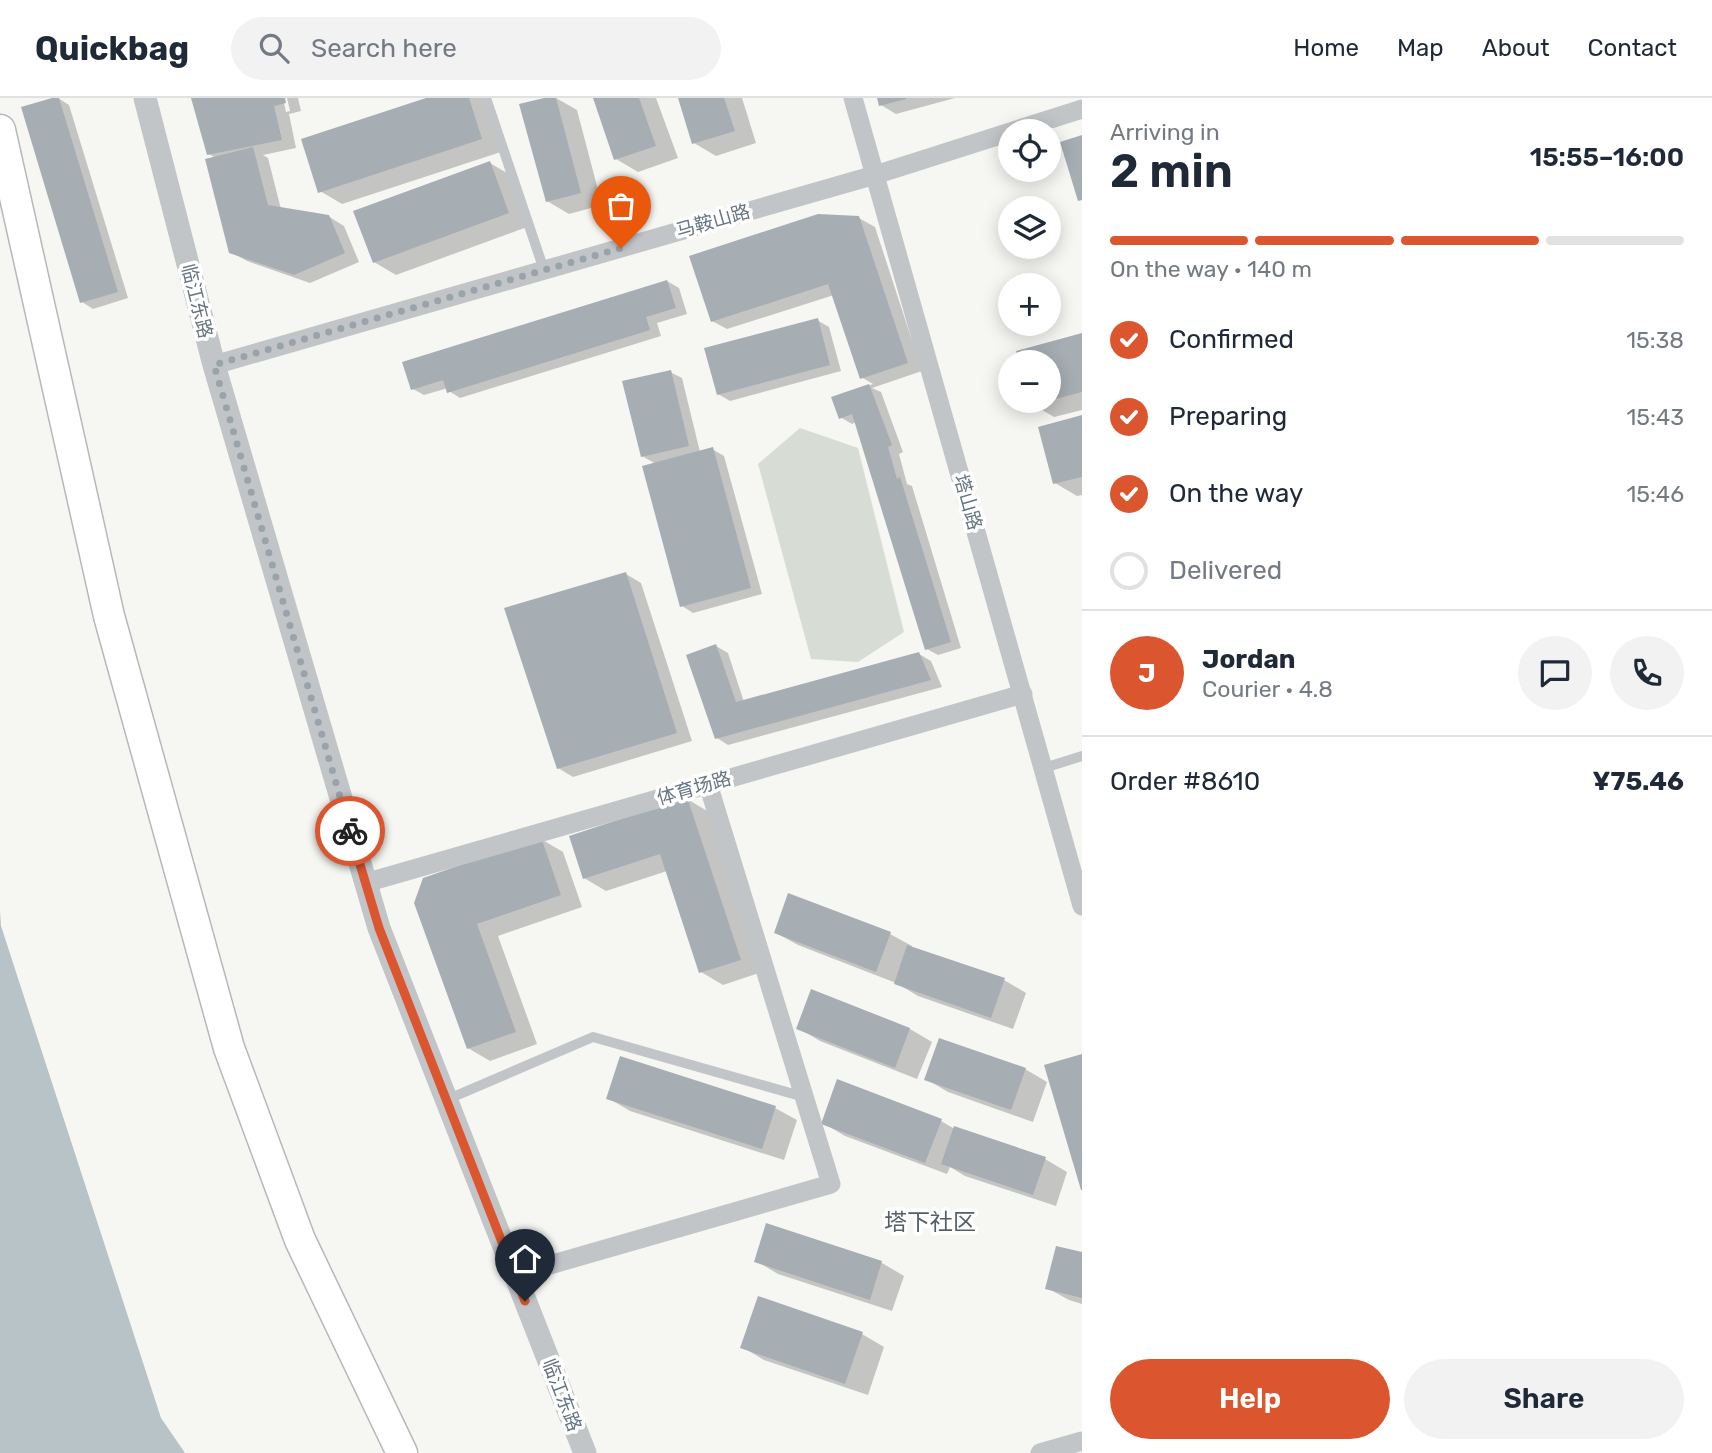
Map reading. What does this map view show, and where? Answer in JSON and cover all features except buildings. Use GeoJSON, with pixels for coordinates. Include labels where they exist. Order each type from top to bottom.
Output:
{"type":"FeatureCollection","features":[{"type":"Feature","properties":{"kind":"main road"},"geometry":{"type":"LineString","coordinates":[[0,130],[109,616],[229,1048],[300,1240],[402,1453]]}},
{"type":"Feature","properties":{"kind":"street","name":"临江东路"},"geometry":{"type":"LineString","coordinates":[[145,98],[214,365],[379,928],[585,1453]]}},
{"type":"Feature","properties":{"kind":"street","name":"塔山路"},"geometry":{"type":"LineString","coordinates":[[853,98],[1082,906]]}},
{"type":"Feature","properties":{"kind":"street","name":"马鞍山路"},"geometry":{"type":"LineString","coordinates":[[1051,119],[1082,109]]}},
{"type":"Feature","properties":{"kind":"street","name":"马鞍山路"},"geometry":{"type":"LineString","coordinates":[[214,365],[875,175],[998,136]]}},
{"type":"Feature","properties":{"kind":"street","name":"体育场路"},"geometry":{"type":"LineString","coordinates":[[365,883],[1023,694]]}},
{"type":"Feature","properties":{"kind":"street"},"geometry":{"type":"LineString","coordinates":[[515,1275],[831,1184],[708,784]]}},
{"type":"Feature","properties":{"kind":"street"},"geometry":{"type":"LineString","coordinates":[[1041,1453],[1082,1441]]}},
{"type":"Feature","properties":{"kind":"lane"},"geometry":{"type":"LineString","coordinates":[[486,98],[544,270]]}},
{"type":"Feature","properties":{"kind":"lane"},"geometry":{"type":"LineString","coordinates":[[1044,768],[1082,756]]}},
{"type":"Feature","properties":{"kind":"lane"},"geometry":{"type":"LineString","coordinates":[[445,1100],[593,1037],[804,1097]]}},
{"type":"Feature","properties":{"kind":"shaded area"},"geometry":{"type":"Polygon","coordinates":[[[800,428],[858,448],[904,632],[858,662],[811,659],[758,464],[800,428]]]}},
{"type":"Feature","properties":{"kind":"shaded area"},"geometry":{"type":"Polygon","coordinates":[[[0,911],[1,926],[161,1418],[185,1453],[0,1453],[0,911]]]}},
{"type":"Feature","properties":{"kind":"way so far"},"geometry":{"type":"LineString","coordinates":[[350,831],[214,365],[621,248]]}},
{"type":"Feature","properties":{"kind":"district","name":"塔下社区"},"geometry":{"type":"Point","coordinates":[930,1222]}},
{"type":"Feature","properties":{"kind":"route"},"geometry":{"type":"LineString","coordinates":[[350,831],[379,928],[525,1301]]}}]}
